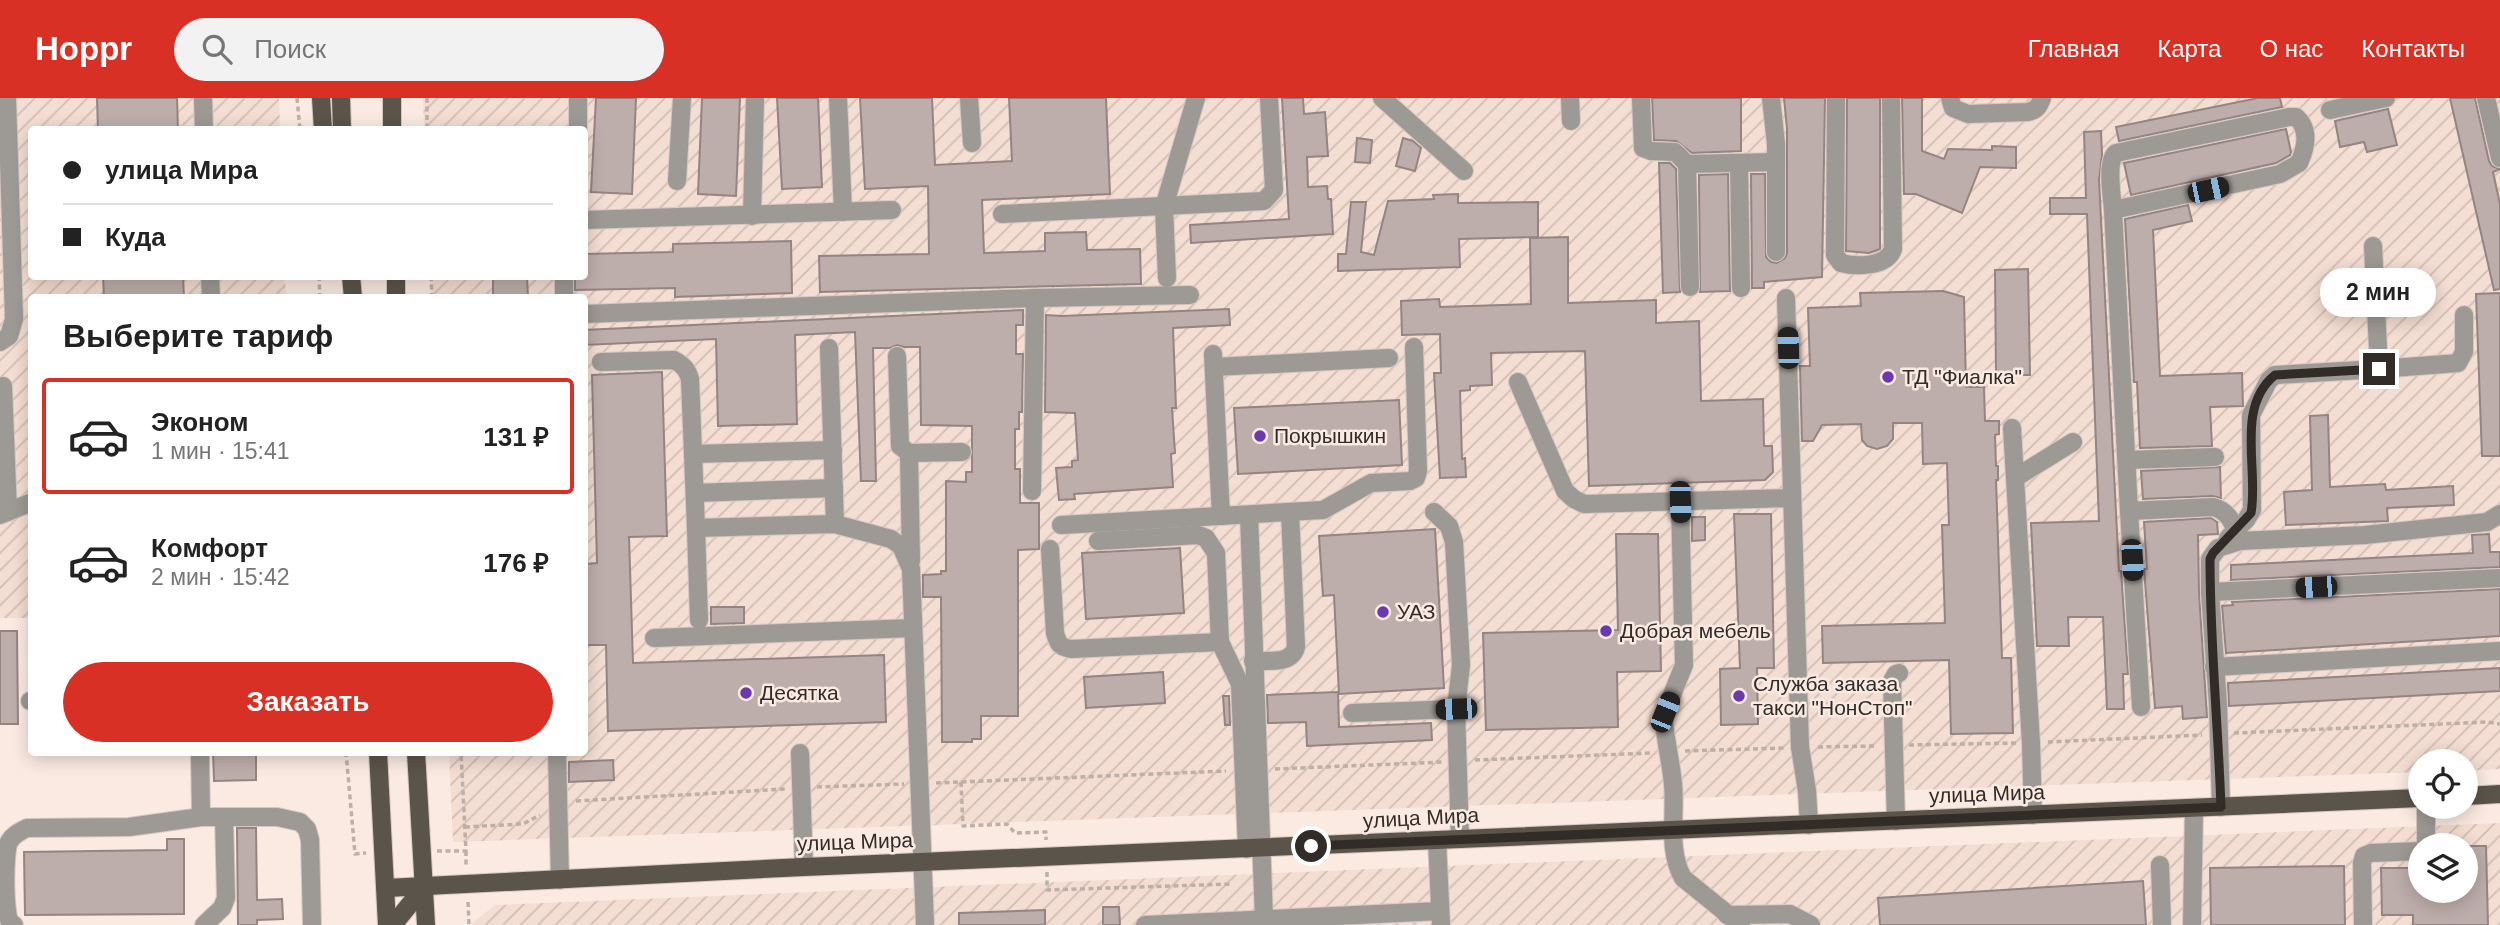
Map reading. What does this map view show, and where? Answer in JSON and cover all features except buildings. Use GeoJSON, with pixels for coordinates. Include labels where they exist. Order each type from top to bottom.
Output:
{"type":"FeatureCollection","features":[{"type":"Feature","properties":{"kind":"main road"},"geometry":{"type":"LineString","coordinates":[[321,98],[323,126]]}},
{"type":"Feature","properties":{"kind":"main road"},"geometry":{"type":"LineString","coordinates":[[341,98],[342,126]]}},
{"type":"Feature","properties":{"kind":"main road"},"geometry":{"type":"LineString","coordinates":[[392,98],[393,126]]}},
{"type":"Feature","properties":{"kind":"main road"},"geometry":{"type":"LineString","coordinates":[[378,756],[387,925]]}},
{"type":"Feature","properties":{"kind":"main road"},"geometry":{"type":"LineString","coordinates":[[415,756],[426,925]]}},
{"type":"Feature","properties":{"kind":"main road"},"geometry":{"type":"LineString","coordinates":[[2478,795],[2500,794]]}},
{"type":"Feature","properties":{"kind":"main road","name":"улица Мира"},"geometry":{"type":"LineString","coordinates":[[386,888],[804,867],[2408,799]]}},
{"type":"Feature","properties":{"kind":"main road"},"geometry":{"type":"LineString","coordinates":[[393,925],[424,887]]}},
{"type":"Feature","properties":{"kind":"lane"},"geometry":{"type":"LineString","coordinates":[[0,342],[9,336],[14,320],[7,98]]}},
{"type":"Feature","properties":{"kind":"lane"},"geometry":{"type":"LineString","coordinates":[[203,98],[204,126]]}},
{"type":"Feature","properties":{"kind":"lane"},"geometry":{"type":"LineString","coordinates":[[578,98],[578,126]]}},
{"type":"Feature","properties":{"kind":"lane"},"geometry":{"type":"LineString","coordinates":[[677,181],[682,98]]}},
{"type":"Feature","properties":{"kind":"lane"},"geometry":{"type":"LineString","coordinates":[[752,216],[755,98]]}},
{"type":"Feature","properties":{"kind":"lane"},"geometry":{"type":"LineString","coordinates":[[838,98],[843,212]]}},
{"type":"Feature","properties":{"kind":"lane"},"geometry":{"type":"LineString","coordinates":[[970,98],[972,142]]}},
{"type":"Feature","properties":{"kind":"lane"},"geometry":{"type":"LineString","coordinates":[[1167,278],[1164,207],[1196,98]]}},
{"type":"Feature","properties":{"kind":"lane"},"geometry":{"type":"LineString","coordinates":[[1002,214],[1264,201],[1274,190],[1269,98]]}},
{"type":"Feature","properties":{"kind":"lane"},"geometry":{"type":"LineString","coordinates":[[1382,98],[1464,171]]}},
{"type":"Feature","properties":{"kind":"lane"},"geometry":{"type":"LineString","coordinates":[[1570,98],[1571,121]]}},
{"type":"Feature","properties":{"kind":"lane"},"geometry":{"type":"LineString","coordinates":[[1641,98],[1643,148],[1675,152],[1687,164],[1690,287]]}},
{"type":"Feature","properties":{"kind":"lane"},"geometry":{"type":"LineString","coordinates":[[1771,98],[1776,162],[1776,251]]}},
{"type":"Feature","properties":{"kind":"lane"},"geometry":{"type":"LineString","coordinates":[[1836,98],[1835,254],[1841,264],[1847,265],[1880,263],[1891,256],[1893,249],[1891,98]]}},
{"type":"Feature","properties":{"kind":"lane"},"geometry":{"type":"LineString","coordinates":[[1950,98],[1953,108],[1968,114],[2028,112],[2039,106],[2042,98]]}},
{"type":"Feature","properties":{"kind":"lane"},"geometry":{"type":"LineString","coordinates":[[2330,110],[2386,98]]}},
{"type":"Feature","properties":{"kind":"lane"},"geometry":{"type":"LineString","coordinates":[[2486,98],[2500,158]]}},
{"type":"Feature","properties":{"kind":"lane"},"geometry":{"type":"LineString","coordinates":[[2113,211],[2280,174],[2299,163],[2305,145],[2304,127],[2296,117],[2289,117],[2116,153],[2110,161],[2141,707]]}},
{"type":"Feature","properties":{"kind":"lane"},"geometry":{"type":"LineString","coordinates":[[1687,164],[1776,162]]}},
{"type":"Feature","properties":{"kind":"lane"},"geometry":{"type":"LineString","coordinates":[[1739,163],[1741,288]]}},
{"type":"Feature","properties":{"kind":"lane"},"geometry":{"type":"LineString","coordinates":[[588,220],[892,211]]}},
{"type":"Feature","properties":{"kind":"lane"},"geometry":{"type":"LineString","coordinates":[[2373,246],[2379,369]]}},
{"type":"Feature","properties":{"kind":"lane"},"geometry":{"type":"LineString","coordinates":[[588,314],[1190,295]]}},
{"type":"Feature","properties":{"kind":"lane"},"geometry":{"type":"LineString","coordinates":[[1032,491],[1035,298]]}},
{"type":"Feature","properties":{"kind":"lane"},"geometry":{"type":"LineString","coordinates":[[1786,298],[1800,747],[1810,825]]}},
{"type":"Feature","properties":{"kind":"lane"},"geometry":{"type":"LineString","coordinates":[[2221,807],[2210,559],[2218,548],[2238,535],[2252,510],[2252,415],[2269,380],[2275,375],[2458,363],[2464,352],[2463,315]]}},
{"type":"Feature","properties":{"kind":"lane"},"geometry":{"type":"LineString","coordinates":[[1061,525],[1323,510],[1371,483],[1410,481],[1416,478],[1418,471],[1414,347]]}},
{"type":"Feature","properties":{"kind":"lane"},"geometry":{"type":"LineString","coordinates":[[829,348],[835,524]]}},
{"type":"Feature","properties":{"kind":"lane"},"geometry":{"type":"LineString","coordinates":[[897,356],[900,446],[909,453],[962,452]]}},
{"type":"Feature","properties":{"kind":"lane"},"geometry":{"type":"LineString","coordinates":[[1221,516],[1214,360],[1389,358]]}},
{"type":"Feature","properties":{"kind":"lane"},"geometry":{"type":"LineString","coordinates":[[601,362],[674,360],[683,364],[690,379],[699,620]]}},
{"type":"Feature","properties":{"kind":"lane"},"geometry":{"type":"LineString","coordinates":[[1518,382],[1565,491],[1584,504],[1792,498]]}},
{"type":"Feature","properties":{"kind":"lane"},"geometry":{"type":"LineString","coordinates":[[3,386],[4,514],[28,504]]}},
{"type":"Feature","properties":{"kind":"lane"},"geometry":{"type":"LineString","coordinates":[[2012,428],[2033,815]]}},
{"type":"Feature","properties":{"kind":"lane"},"geometry":{"type":"LineString","coordinates":[[2015,478],[2073,442]]}},
{"type":"Feature","properties":{"kind":"lane"},"geometry":{"type":"LineString","coordinates":[[693,454],[833,450]]}},
{"type":"Feature","properties":{"kind":"lane"},"geometry":{"type":"LineString","coordinates":[[909,453],[925,925]]}},
{"type":"Feature","properties":{"kind":"lane"},"geometry":{"type":"LineString","coordinates":[[2127,460],[2215,457]]}},
{"type":"Feature","properties":{"kind":"lane"},"geometry":{"type":"LineString","coordinates":[[695,494],[834,488]]}},
{"type":"Feature","properties":{"kind":"lane"},"geometry":{"type":"LineString","coordinates":[[1680,502],[1684,665],[1665,712],[1665,731],[1674,787],[1677,867],[1683,878],[1734,920],[1790,914],[1811,925]]}},
{"type":"Feature","properties":{"kind":"lane"},"geometry":{"type":"LineString","coordinates":[[2129,511],[2213,507],[2223,509],[2238,535]]}},
{"type":"Feature","properties":{"kind":"lane"},"geometry":{"type":"LineString","coordinates":[[1254,661],[1289,658],[1296,647],[1290,512]]}},
{"type":"Feature","properties":{"kind":"lane"},"geometry":{"type":"LineString","coordinates":[[1434,512],[1450,526],[1454,542],[1461,665],[1456,709],[1460,839]]}},
{"type":"Feature","properties":{"kind":"lane"},"geometry":{"type":"LineString","coordinates":[[2238,535],[2395,533],[2487,522],[2500,514]]}},
{"type":"Feature","properties":{"kind":"lane"},"geometry":{"type":"LineString","coordinates":[[1248,515],[1254,661],[1251,770],[1254,849],[1264,919]]}},
{"type":"Feature","properties":{"kind":"lane"},"geometry":{"type":"LineString","coordinates":[[696,528],[835,524],[891,539],[901,546],[911,569]]}},
{"type":"Feature","properties":{"kind":"lane"},"geometry":{"type":"LineString","coordinates":[[1098,541],[1198,535],[1206,538],[1216,553],[1220,642],[1240,684],[1251,770]]}},
{"type":"Feature","properties":{"kind":"lane"},"geometry":{"type":"LineString","coordinates":[[1050,549],[1055,633],[1057,643],[1062,647],[1071,649],[1220,642]]}},
{"type":"Feature","properties":{"kind":"lane"},"geometry":{"type":"LineString","coordinates":[[2210,592],[2500,579]]}},
{"type":"Feature","properties":{"kind":"lane"},"geometry":{"type":"LineString","coordinates":[[654,638],[913,628]]}},
{"type":"Feature","properties":{"kind":"lane"},"geometry":{"type":"LineString","coordinates":[[2214,667],[2500,651]]}},
{"type":"Feature","properties":{"kind":"lane"},"geometry":{"type":"LineString","coordinates":[[1896,821],[1892,681],[1899,673]]}},
{"type":"Feature","properties":{"kind":"lane"},"geometry":{"type":"LineString","coordinates":[[1352,713],[1456,709]]}},
{"type":"Feature","properties":{"kind":"lane"},"geometry":{"type":"LineString","coordinates":[[800,753],[804,867]]}},
{"type":"Feature","properties":{"kind":"lane"},"geometry":{"type":"LineString","coordinates":[[200,756],[201,817]]}},
{"type":"Feature","properties":{"kind":"lane"},"geometry":{"type":"LineString","coordinates":[[557,756],[556,806],[560,880]]}},
{"type":"Feature","properties":{"kind":"lane"},"geometry":{"type":"LineString","coordinates":[[2192,925],[2194,808]]}},
{"type":"Feature","properties":{"kind":"lane"},"geometry":{"type":"LineString","coordinates":[[14,925],[10,922],[7,911],[6,854],[9,843],[16,834],[27,828],[129,827],[201,817],[289,818],[300,822],[307,829],[310,839],[312,925]]}},
{"type":"Feature","properties":{"kind":"lane"},"geometry":{"type":"LineString","coordinates":[[204,925],[222,908],[226,898],[224,817]]}},
{"type":"Feature","properties":{"kind":"lane"},"geometry":{"type":"LineString","coordinates":[[1146,925],[1264,919],[1440,918],[1437,840]]}},
{"type":"Feature","properties":{"kind":"lane"},"geometry":{"type":"LineString","coordinates":[[2363,925],[2364,856],[2371,853],[2408,851]]}},
{"type":"Feature","properties":{"kind":"lane"},"geometry":{"type":"LineString","coordinates":[[2160,865],[2162,925]]}},
{"type":"Feature","properties":{"kind":"path"},"geometry":{"type":"LineString","coordinates":[[297,98],[300,126]]}},
{"type":"Feature","properties":{"kind":"path"},"geometry":{"type":"LineString","coordinates":[[426,98],[427,126]]}},
{"type":"Feature","properties":{"kind":"path"},"geometry":{"type":"LineString","coordinates":[[461,756],[465,827],[523,824],[565,801],[801,788],[1800,747],[2031,743],[2487,722],[2500,724]]}},
{"type":"Feature","properties":{"kind":"shaded area"},"geometry":{"type":"Polygon","coordinates":[[[0,98],[279,98],[280,126],[28,126],[28,280],[285,280],[286,294],[28,294],[28,618],[0,618],[0,98]]]}},
{"type":"Feature","properties":{"kind":"shaded area"},"geometry":{"type":"Polygon","coordinates":[[[423,98],[2500,98],[2500,769],[2478,770],[2478,749],[2408,749],[2408,772],[453,842],[449,756],[588,756],[588,294],[431,294],[430,280],[588,280],[588,126],[424,126],[423,98]]]}},
{"type":"Feature","properties":{"kind":"shaded area"},"geometry":{"type":"Polygon","coordinates":[[[2500,823],[2500,925],[470,925],[495,905],[2500,823]]]}},
{"type":"Feature","properties":{"kind":"place","name":"ТД \"Фиалка\""},"geometry":{"type":"Point","coordinates":[1888,377]}},
{"type":"Feature","properties":{"kind":"place","name":"Покрышкин"},"geometry":{"type":"Point","coordinates":[1260,436]}},
{"type":"Feature","properties":{"kind":"place","name":"УАЗ"},"geometry":{"type":"Point","coordinates":[1383,612]}},
{"type":"Feature","properties":{"kind":"place","name":"Добрая мебель"},"geometry":{"type":"Point","coordinates":[1606,631]}},
{"type":"Feature","properties":{"kind":"place","name":"Десятка"},"geometry":{"type":"Point","coordinates":[746,693]}},
{"type":"Feature","properties":{"kind":"place","name":"Служба заказа такси \"НонСтоп\""},"geometry":{"type":"Point","coordinates":[1739,696]}},
{"type":"Feature","properties":{"kind":"route"},"geometry":{"type":"LineString","coordinates":[[1311,846],[2221,807],[2210,559],[2252,510],[2253,410],[2269,380],[2275,375],[2379,369]]}}]}
